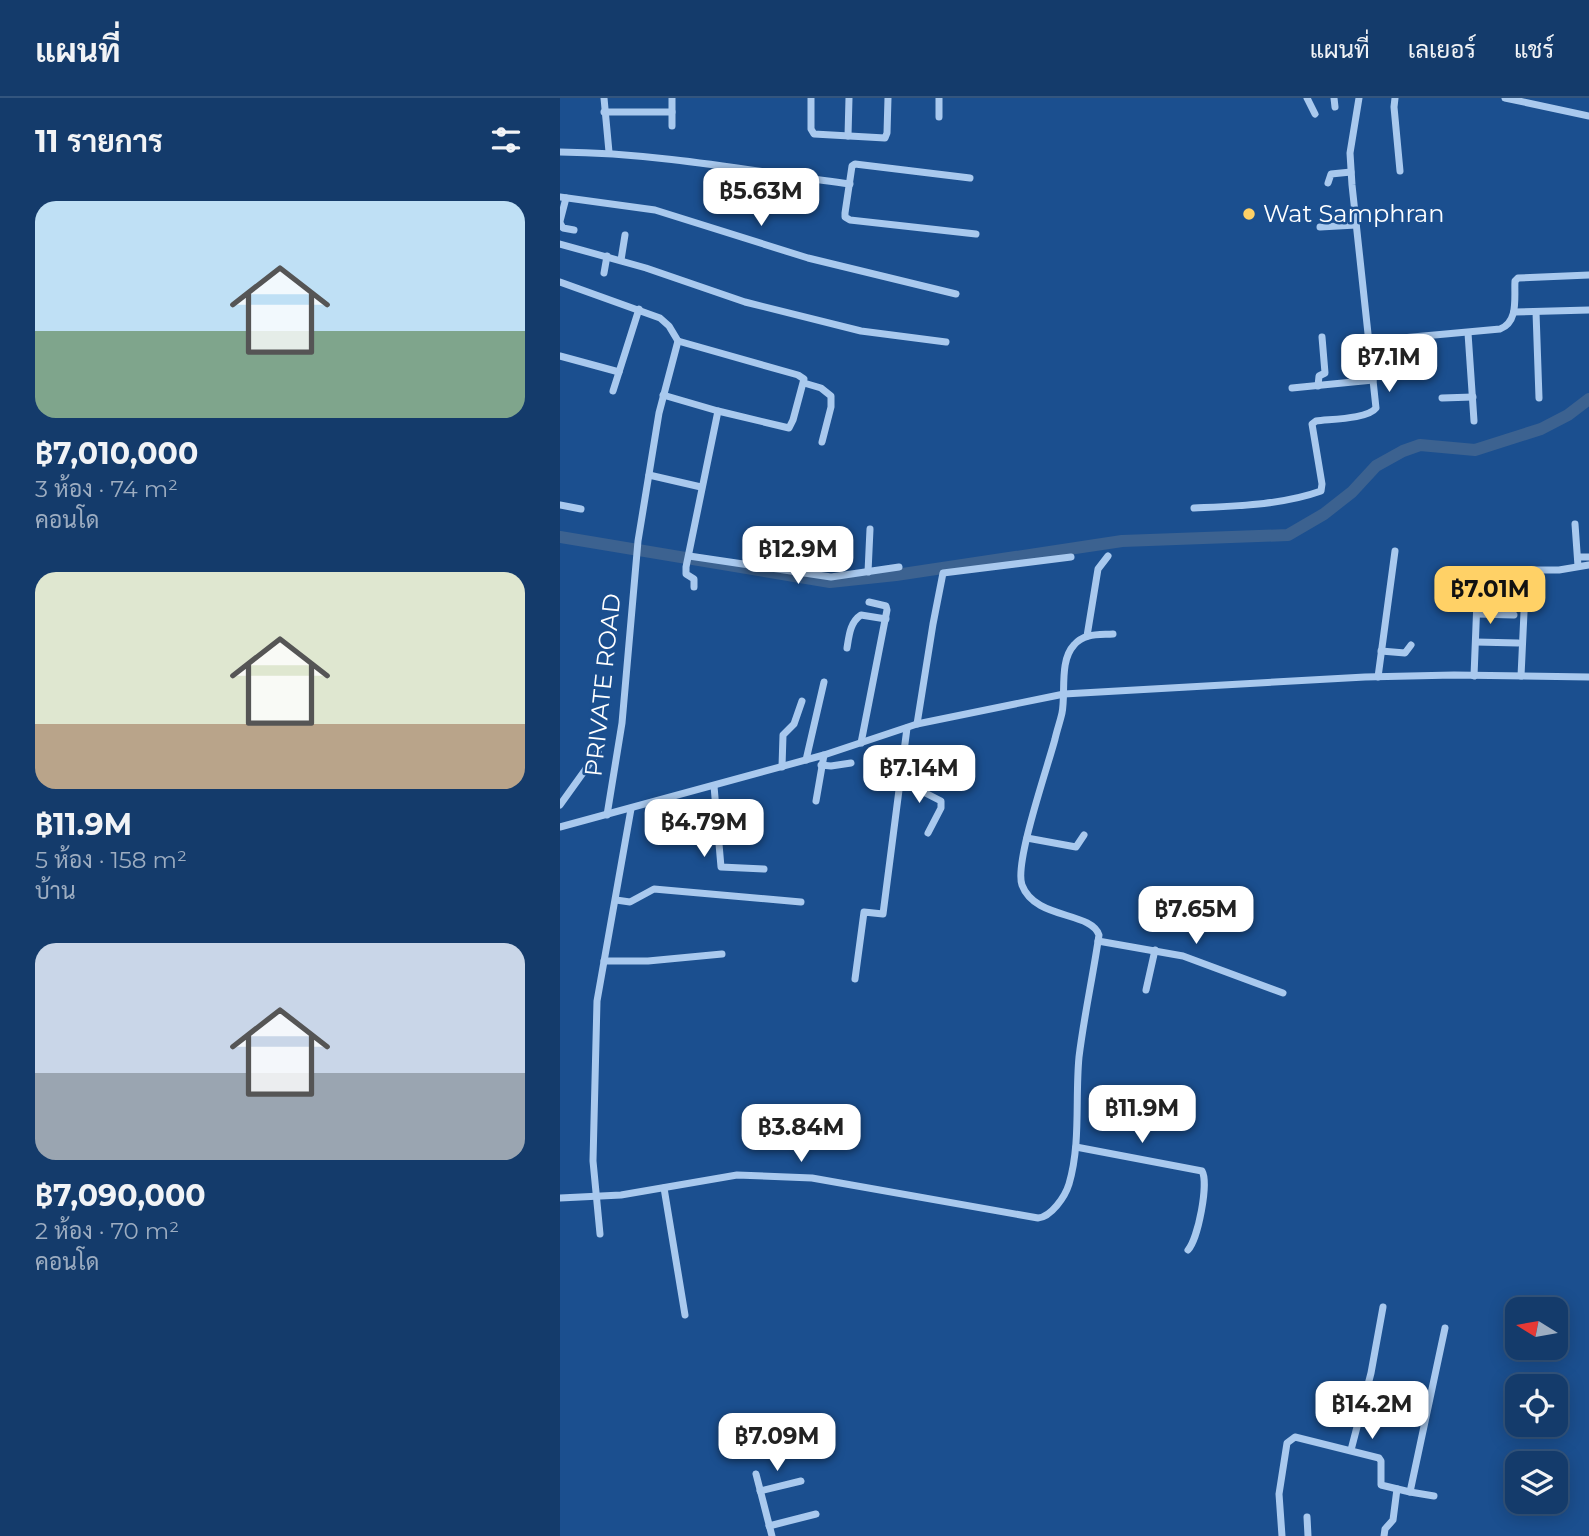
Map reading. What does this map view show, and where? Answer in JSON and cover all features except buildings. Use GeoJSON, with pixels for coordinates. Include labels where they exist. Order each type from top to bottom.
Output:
{"type":"FeatureCollection","features":[{"type":"Feature","properties":{"kind":"street"},"geometry":{"type":"LineString","coordinates":[[604,98],[608,152]]}},
{"type":"Feature","properties":{"kind":"street"},"geometry":{"type":"LineString","coordinates":[[672,126],[673,98]]}},
{"type":"Feature","properties":{"kind":"street"},"geometry":{"type":"LineString","coordinates":[[811,98],[811,131],[817,134],[885,138],[888,98]]}},
{"type":"Feature","properties":{"kind":"street"},"geometry":{"type":"LineString","coordinates":[[848,136],[849,98]]}},
{"type":"Feature","properties":{"kind":"street"},"geometry":{"type":"LineString","coordinates":[[939,98],[939,117]]}},
{"type":"Feature","properties":{"kind":"street"},"geometry":{"type":"LineString","coordinates":[[1307,98],[1315,114]]}},
{"type":"Feature","properties":{"kind":"street"},"geometry":{"type":"LineString","coordinates":[[1334,98],[1335,107]]}},
{"type":"Feature","properties":{"kind":"street"},"geometry":{"type":"LineString","coordinates":[[1194,508],[1306,496],[1321,491],[1312,424],[1316,421],[1372,413],[1376,402],[1350,153],[1359,98]]}},
{"type":"Feature","properties":{"kind":"street"},"geometry":{"type":"LineString","coordinates":[[1395,98],[1400,171]]}},
{"type":"Feature","properties":{"kind":"street"},"geometry":{"type":"LineString","coordinates":[[1505,98],[1530,101],[1589,116]]}},
{"type":"Feature","properties":{"kind":"street"},"geometry":{"type":"LineString","coordinates":[[604,112],[672,112]]}},
{"type":"Feature","properties":{"kind":"street"},"geometry":{"type":"LineString","coordinates":[[560,152],[608,152],[662,157],[850,184]]}},
{"type":"Feature","properties":{"kind":"street"},"geometry":{"type":"LineString","coordinates":[[970,178],[858,164],[852,166],[845,217],[850,220],[976,234]]}},
{"type":"Feature","properties":{"kind":"street"},"geometry":{"type":"LineString","coordinates":[[1328,183],[1331,174],[1351,172]]}},
{"type":"Feature","properties":{"kind":"street"},"geometry":{"type":"LineString","coordinates":[[574,229],[563,228],[560,222],[563,197],[655,210],[808,258],[956,294]]}},
{"type":"Feature","properties":{"kind":"street"},"geometry":{"type":"LineString","coordinates":[[1320,227],[1356,225]]}},
{"type":"Feature","properties":{"kind":"street"},"geometry":{"type":"LineString","coordinates":[[621,260],[625,235]]}},
{"type":"Feature","properties":{"kind":"street"},"geometry":{"type":"LineString","coordinates":[[560,244],[621,260],[776,310],[861,331],[946,342]]}},
{"type":"Feature","properties":{"kind":"street"},"geometry":{"type":"LineString","coordinates":[[604,273],[607,256]]}},
{"type":"Feature","properties":{"kind":"street"},"geometry":{"type":"LineString","coordinates":[[1369,341],[1506,327],[1514,312],[1515,281],[1518,278],[1589,275]]}},
{"type":"Feature","properties":{"kind":"street"},"geometry":{"type":"LineString","coordinates":[[560,282],[639,309],[664,321],[678,341],[798,375],[804,383],[789,428],[663,395]]}},
{"type":"Feature","properties":{"kind":"street"},"geometry":{"type":"LineString","coordinates":[[613,391],[639,309]]}},
{"type":"Feature","properties":{"kind":"street"},"geometry":{"type":"LineString","coordinates":[[1514,312],[1589,310]]}},
{"type":"Feature","properties":{"kind":"street"},"geometry":{"type":"LineString","coordinates":[[1536,312],[1539,398]]}},
{"type":"Feature","properties":{"kind":"street"},"geometry":{"type":"LineString","coordinates":[[1468,332],[1474,421]]}},
{"type":"Feature","properties":{"kind":"street"},"geometry":{"type":"LineString","coordinates":[[1318,386],[1319,377],[1325,373],[1322,337]]}},
{"type":"Feature","properties":{"kind":"street","name":"PRIVATE ROAD"},"geometry":{"type":"LineString","coordinates":[[607,815],[622,723],[638,541],[663,395],[678,341]]}},
{"type":"Feature","properties":{"kind":"street"},"geometry":{"type":"LineString","coordinates":[[560,356],[619,372]]}},
{"type":"Feature","properties":{"kind":"street"},"geometry":{"type":"LineString","coordinates":[[1292,388],[1373,380]]}},
{"type":"Feature","properties":{"kind":"street"},"geometry":{"type":"LineString","coordinates":[[804,383],[821,388],[831,396],[831,407],[822,442]]}},
{"type":"Feature","properties":{"kind":"street"},"geometry":{"type":"LineString","coordinates":[[1442,398],[1473,397]]}},
{"type":"Feature","properties":{"kind":"street"},"geometry":{"type":"LineString","coordinates":[[694,587],[694,579],[687,576],[686,567],[718,411]]}},
{"type":"Feature","properties":{"kind":"street"},"geometry":{"type":"LineString","coordinates":[[649,475],[701,486]]}},
{"type":"Feature","properties":{"kind":"street"},"geometry":{"type":"LineString","coordinates":[[560,505],[581,509]]}},
{"type":"Feature","properties":{"kind":"street"},"geometry":{"type":"LineString","coordinates":[[1575,524],[1578,561]]}},
{"type":"Feature","properties":{"kind":"street"},"geometry":{"type":"LineString","coordinates":[[869,572],[870,529]]}},
{"type":"Feature","properties":{"kind":"street"},"geometry":{"type":"LineString","coordinates":[[1378,677],[1395,551]]}},
{"type":"Feature","properties":{"kind":"street"},"geometry":{"type":"LineString","coordinates":[[1087,636],[1098,569],[1108,556]]}},
{"type":"Feature","properties":{"kind":"street"},"geometry":{"type":"LineString","coordinates":[[689,557],[831,577],[899,567]]}},
{"type":"Feature","properties":{"kind":"street"},"geometry":{"type":"LineString","coordinates":[[917,724],[943,573],[1071,557]]}},
{"type":"Feature","properties":{"kind":"street"},"geometry":{"type":"LineString","coordinates":[[1521,676],[1526,570],[1559,570],[1589,557]]}},
{"type":"Feature","properties":{"kind":"street"},"geometry":{"type":"LineString","coordinates":[[1578,561],[1589,565]]}},
{"type":"Feature","properties":{"kind":"street"},"geometry":{"type":"LineString","coordinates":[[1474,676],[1478,575]]}},
{"type":"Feature","properties":{"kind":"street"},"geometry":{"type":"LineString","coordinates":[[1478,584],[1514,585]]}},
{"type":"Feature","properties":{"kind":"street"},"geometry":{"type":"LineString","coordinates":[[861,743],[886,619],[886,607],[869,603]]}},
{"type":"Feature","properties":{"kind":"street"},"geometry":{"type":"LineString","coordinates":[[1477,614],[1514,615]]}},
{"type":"Feature","properties":{"kind":"street"},"geometry":{"type":"LineString","coordinates":[[846,648],[857,617],[861,615],[886,619]]}},
{"type":"Feature","properties":{"kind":"street"},"geometry":{"type":"LineString","coordinates":[[560,1198],[595,1197],[737,1175],[812,1178],[1042,1218],[1049,1213],[1068,1188],[1076,1147],[1079,1058],[1098,941],[1097,928],[1037,903],[1022,885],[1021,873],[1027,838],[1062,712],[1070,650],[1081,638],[1114,634]]}},
{"type":"Feature","properties":{"kind":"street"},"geometry":{"type":"LineString","coordinates":[[1476,642],[1518,643]]}},
{"type":"Feature","properties":{"kind":"street"},"geometry":{"type":"LineString","coordinates":[[1381,651],[1405,653],[1410,645]]}},
{"type":"Feature","properties":{"kind":"street"},"geometry":{"type":"LineString","coordinates":[[560,827],[824,755],[917,724],[1064,694],[1378,677],[1589,677]]}},
{"type":"Feature","properties":{"kind":"street"},"geometry":{"type":"LineString","coordinates":[[806,760],[824,682]]}},
{"type":"Feature","properties":{"kind":"street"},"geometry":{"type":"LineString","coordinates":[[782,767],[783,735],[794,724],[802,701]]}},
{"type":"Feature","properties":{"kind":"street"},"geometry":{"type":"LineString","coordinates":[[855,979],[864,912],[883,914],[907,728]]}},
{"type":"Feature","properties":{"kind":"street"},"geometry":{"type":"LineString","coordinates":[[560,805],[598,752]]}},
{"type":"Feature","properties":{"kind":"street"},"geometry":{"type":"LineString","coordinates":[[817,801],[824,755]]}},
{"type":"Feature","properties":{"kind":"street"},"geometry":{"type":"LineString","coordinates":[[821,765],[851,763]]}},
{"type":"Feature","properties":{"kind":"street"},"geometry":{"type":"LineString","coordinates":[[900,780],[941,801],[940,811],[928,833]]}},
{"type":"Feature","properties":{"kind":"street"},"geometry":{"type":"LineString","coordinates":[[714,786],[720,867],[764,869]]}},
{"type":"Feature","properties":{"kind":"street"},"geometry":{"type":"LineString","coordinates":[[600,1234],[593,1161],[597,1001],[631,809]]}},
{"type":"Feature","properties":{"kind":"street"},"geometry":{"type":"LineString","coordinates":[[1027,838],[1076,847],[1084,835]]}},
{"type":"Feature","properties":{"kind":"street"},"geometry":{"type":"LineString","coordinates":[[616,900],[630,902],[654,889],[801,902]]}},
{"type":"Feature","properties":{"kind":"street"},"geometry":{"type":"LineString","coordinates":[[1098,941],[1196,960],[1283,993]]}},
{"type":"Feature","properties":{"kind":"street"},"geometry":{"type":"LineString","coordinates":[[1146,990],[1155,950]]}},
{"type":"Feature","properties":{"kind":"street"},"geometry":{"type":"LineString","coordinates":[[604,961],[648,961],[722,954]]}},
{"type":"Feature","properties":{"kind":"street"},"geometry":{"type":"LineString","coordinates":[[1076,1147],[1202,1171],[1205,1178],[1196,1238],[1188,1250]]}},
{"type":"Feature","properties":{"kind":"street"},"geometry":{"type":"LineString","coordinates":[[664,1188],[685,1315]]}},
{"type":"Feature","properties":{"kind":"street"},"geometry":{"type":"LineString","coordinates":[[1351,1450],[1371,1373],[1382,1307]]}},
{"type":"Feature","properties":{"kind":"street"},"geometry":{"type":"LineString","coordinates":[[1410,1492],[1445,1328]]}},
{"type":"Feature","properties":{"kind":"street"},"geometry":{"type":"LineString","coordinates":[[1282,1536],[1279,1494],[1287,1443],[1294,1437],[1379,1458],[1380,1485],[1434,1496]]}},
{"type":"Feature","properties":{"kind":"street"},"geometry":{"type":"LineString","coordinates":[[756,1474],[772,1536]]}},
{"type":"Feature","properties":{"kind":"street"},"geometry":{"type":"LineString","coordinates":[[760,1491],[801,1481]]}},
{"type":"Feature","properties":{"kind":"street"},"geometry":{"type":"LineString","coordinates":[[1384,1536],[1385,1529],[1393,1520],[1397,1489]]}},
{"type":"Feature","properties":{"kind":"street"},"geometry":{"type":"LineString","coordinates":[[769,1526],[816,1514]]}},
{"type":"Feature","properties":{"kind":"street"},"geometry":{"type":"LineString","coordinates":[[1307,1517],[1308,1536]]}},
{"type":"Feature","properties":{"kind":"waterway"},"geometry":{"type":"LineString","coordinates":[[560,537],[830,582],[896,575],[1122,541],[1288,535],[1324,514],[1352,492],[1376,466],[1403,451],[1420,445],[1475,450],[1541,429],[1568,415],[1589,399]]}},
{"type":"Feature","properties":{"kind":"place","name":"Wat Samphran"},"geometry":{"type":"Point","coordinates":[1249,214]}}]}
